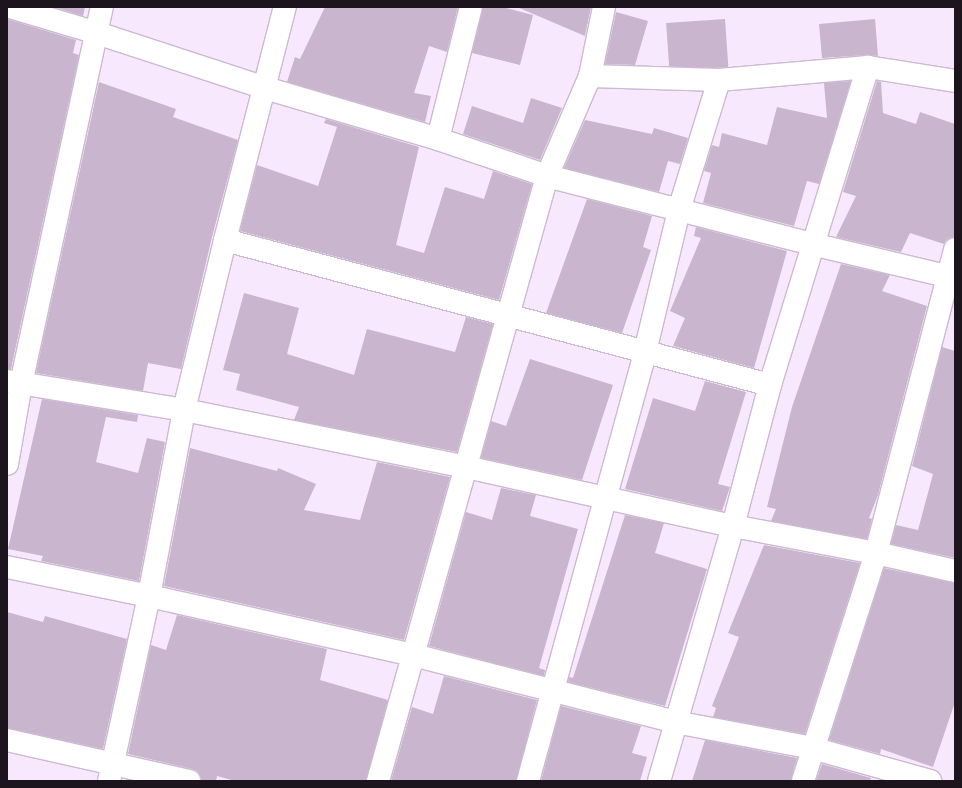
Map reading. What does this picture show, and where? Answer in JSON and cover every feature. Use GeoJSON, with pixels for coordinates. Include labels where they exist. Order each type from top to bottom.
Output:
{"type":"FeatureCollection","features":[{"type":"Feature","properties":{"kind":"street"},"geometry":{"type":"LineString","coordinates":[[10,7],[96,33],[265,88],[438,139],[547,176],[812,244],[951,277]]}},
{"type":"Feature","properties":{"kind":"street"},"geometry":{"type":"LineString","coordinates":[[7,464],[14,383],[102,7]]}},
{"type":"Feature","properties":{"kind":"street"},"geometry":{"type":"LineString","coordinates":[[111,773],[149,596],[184,410],[225,240],[285,7]]}},
{"type":"Feature","properties":{"kind":"street"},"geometry":{"type":"LineString","coordinates":[[438,139],[471,7]]}},
{"type":"Feature","properties":{"kind":"street"},"geometry":{"type":"LineString","coordinates":[[378,781],[547,176],[590,76],[604,7]]}},
{"type":"Feature","properties":{"kind":"street"},"geometry":{"type":"LineString","coordinates":[[590,76],[719,80],[868,67],[955,81]]}},
{"type":"Feature","properties":{"kind":"street"},"geometry":{"type":"LineString","coordinates":[[658,781],[733,526],[770,385],[812,244],[868,67]]}},
{"type":"Feature","properties":{"kind":"street"},"geometry":{"type":"LineString","coordinates":[[528,781],[554,691],[645,352],[679,210],[719,80]]}},
{"type":"Feature","properties":{"kind":"street"},"geometry":{"type":"LineString","coordinates":[[225,240],[770,385]]}},
{"type":"Feature","properties":{"kind":"street"},"geometry":{"type":"LineString","coordinates":[[803,781],[812,748],[876,553],[951,277],[955,249]]}},
{"type":"Feature","properties":{"kind":"street"},"geometry":{"type":"LineString","coordinates":[[14,383],[184,410],[466,467],[733,526],[876,553],[955,571]]}},
{"type":"Feature","properties":{"kind":"street"},"geometry":{"type":"LineString","coordinates":[[7,567],[149,596],[413,655],[675,722],[812,748],[930,781]]}},
{"type":"Feature","properties":{"kind":"street"},"geometry":{"type":"LineString","coordinates":[[7,740],[111,773],[189,781]]}},
{"type":"Feature","properties":{"kind":"building"},"geometry":{"type":"Polygon","coordinates":[[[54,7],[85,7],[83,16],[54,7]]]}},
{"type":"Feature","properties":{"kind":"building"},"geometry":{"type":"Polygon","coordinates":[[[325,7],[458,7],[447,52],[429,46],[414,93],[431,96],[425,122],[287,82],[295,57],[300,59],[325,7]]]}},
{"type":"Feature","properties":{"kind":"building"},"geometry":{"type":"Polygon","coordinates":[[[483,7],[502,7],[533,15],[520,65],[472,53],[483,7]]]}},
{"type":"Feature","properties":{"kind":"building"},"geometry":{"type":"Polygon","coordinates":[[[517,7],[591,7],[585,36],[517,7]]]}},
{"type":"Feature","properties":{"kind":"building"},"geometry":{"type":"Polygon","coordinates":[[[616,12],[648,21],[635,65],[605,64],[616,12]]]}},
{"type":"Feature","properties":{"kind":"building"},"geometry":{"type":"Polygon","coordinates":[[[7,19],[76,40],[73,53],[79,55],[11,369],[7,369],[7,19]]]}},
{"type":"Feature","properties":{"kind":"building"},"geometry":{"type":"Polygon","coordinates":[[[725,19],[728,67],[669,71],[666,23],[725,19]]]}},
{"type":"Feature","properties":{"kind":"building"},"geometry":{"type":"Polygon","coordinates":[[[875,19],[878,56],[867,55],[822,58],[819,24],[875,19]]]}},
{"type":"Feature","properties":{"kind":"building"},"geometry":{"type":"Polygon","coordinates":[[[851,81],[819,184],[807,181],[794,226],[703,203],[711,173],[704,171],[712,145],[719,147],[722,133],[767,145],[777,107],[827,118],[824,83],[851,81]]]}},
{"type":"Feature","properties":{"kind":"building"},"geometry":{"type":"Polygon","coordinates":[[[877,81],[881,82],[883,113],[916,124],[920,112],[955,124],[955,237],[946,240],[944,244],[910,233],[901,252],[836,237],[856,196],[843,192],[877,81]]]}},
{"type":"Feature","properties":{"kind":"building"},"geometry":{"type":"Polygon","coordinates":[[[99,82],[176,109],[173,117],[238,140],[212,237],[181,369],[148,363],[143,391],[36,373],[99,82]]]}},
{"type":"Feature","properties":{"kind":"building"},"geometry":{"type":"Polygon","coordinates":[[[531,98],[562,108],[540,160],[463,134],[472,106],[523,123],[531,98]]]}},
{"type":"Feature","properties":{"kind":"building"},"geometry":{"type":"Polygon","coordinates":[[[326,119],[419,147],[396,245],[424,253],[445,187],[484,199],[493,171],[532,184],[499,300],[240,231],[257,165],[318,186],[337,127],[324,123],[326,119]]]}},
{"type":"Feature","properties":{"kind":"building"},"geometry":{"type":"Polygon","coordinates":[[[585,120],[652,134],[654,128],[688,138],[680,164],[668,161],[659,192],[564,168],[585,120]]]}},
{"type":"Feature","properties":{"kind":"building"},"geometry":{"type":"Polygon","coordinates":[[[587,199],[652,216],[643,247],[651,250],[622,333],[546,313],[587,199]]]}},
{"type":"Feature","properties":{"kind":"building"},"geometry":{"type":"Polygon","coordinates":[[[696,227],[787,251],[754,368],[673,346],[685,318],[670,311],[701,238],[694,236],[696,227]]]}},
{"type":"Feature","properties":{"kind":"building"},"geometry":{"type":"Polygon","coordinates":[[[841,264],[890,275],[882,291],[927,306],[878,495],[869,518],[872,519],[867,539],[771,521],[776,509],[767,507],[792,407],[841,264]]]}},
{"type":"Feature","properties":{"kind":"building"},"geometry":{"type":"Polygon","coordinates":[[[244,293],[299,308],[287,354],[354,375],[367,329],[455,352],[466,317],[493,324],[457,452],[294,420],[299,407],[236,390],[240,374],[223,370],[244,293]]]}},
{"type":"Feature","properties":{"kind":"building"},"geometry":{"type":"Polygon","coordinates":[[[942,347],[955,351],[955,558],[891,544],[896,525],[918,530],[933,474],[912,466],[942,347]]]}},
{"type":"Feature","properties":{"kind":"building"},"geometry":{"type":"Polygon","coordinates":[[[530,359],[613,385],[582,480],[481,458],[491,421],[506,426],[530,359]]]}},
{"type":"Feature","properties":{"kind":"building"},"geometry":{"type":"Polygon","coordinates":[[[705,381],[746,392],[718,484],[730,487],[722,511],[625,489],[653,398],[695,411],[705,381]]]}},
{"type":"Feature","properties":{"kind":"building"},"geometry":{"type":"Polygon","coordinates":[[[42,399],[138,415],[137,422],[106,417],[96,462],[138,473],[147,438],[165,442],[139,581],[41,561],[43,556],[8,549],[42,399]]]}},
{"type":"Feature","properties":{"kind":"building"},"geometry":{"type":"Polygon","coordinates":[[[190,448],[277,471],[278,468],[316,484],[304,510],[360,520],[377,462],[450,477],[404,640],[164,586],[190,448]]]}},
{"type":"Feature","properties":{"kind":"building"},"geometry":{"type":"Polygon","coordinates":[[[501,488],[536,495],[530,516],[578,529],[539,668],[545,670],[544,676],[429,646],[466,512],[492,520],[501,488]]]}},
{"type":"Feature","properties":{"kind":"building"},"geometry":{"type":"Polygon","coordinates":[[[625,515],[664,523],[655,553],[707,569],[665,706],[568,682],[569,677],[573,678],[625,515]]]}},
{"type":"Feature","properties":{"kind":"building"},"geometry":{"type":"Polygon","coordinates":[[[764,545],[860,563],[805,734],[713,717],[716,708],[712,706],[739,637],[728,633],[764,545]]]}},
{"type":"Feature","properties":{"kind":"building"},"geometry":{"type":"Polygon","coordinates":[[[884,568],[955,583],[955,702],[933,767],[881,749],[880,754],[829,740],[884,568]]]}},
{"type":"Feature","properties":{"kind":"building"},"geometry":{"type":"Polygon","coordinates":[[[7,612],[43,622],[45,616],[127,639],[103,749],[7,728],[7,612]]]}},
{"type":"Feature","properties":{"kind":"building"},"geometry":{"type":"Polygon","coordinates":[[[177,615],[327,649],[320,680],[388,700],[366,781],[235,781],[217,776],[216,781],[202,781],[198,772],[192,769],[128,754],[151,645],[166,650],[177,615]]]}},
{"type":"Feature","properties":{"kind":"building"},"geometry":{"type":"Polygon","coordinates":[[[444,676],[537,700],[516,781],[391,781],[412,707],[433,714],[444,676]]]}},
{"type":"Feature","properties":{"kind":"building"},"geometry":{"type":"Polygon","coordinates":[[[561,706],[641,726],[632,753],[647,757],[640,781],[541,781],[561,706]]]}},
{"type":"Feature","properties":{"kind":"building"},"geometry":{"type":"Polygon","coordinates":[[[705,740],[797,758],[791,781],[692,781],[705,740]]]}},
{"type":"Feature","properties":{"kind":"building"},"geometry":{"type":"Polygon","coordinates":[[[822,764],[871,778],[870,781],[816,781],[822,764]]]}}]}
